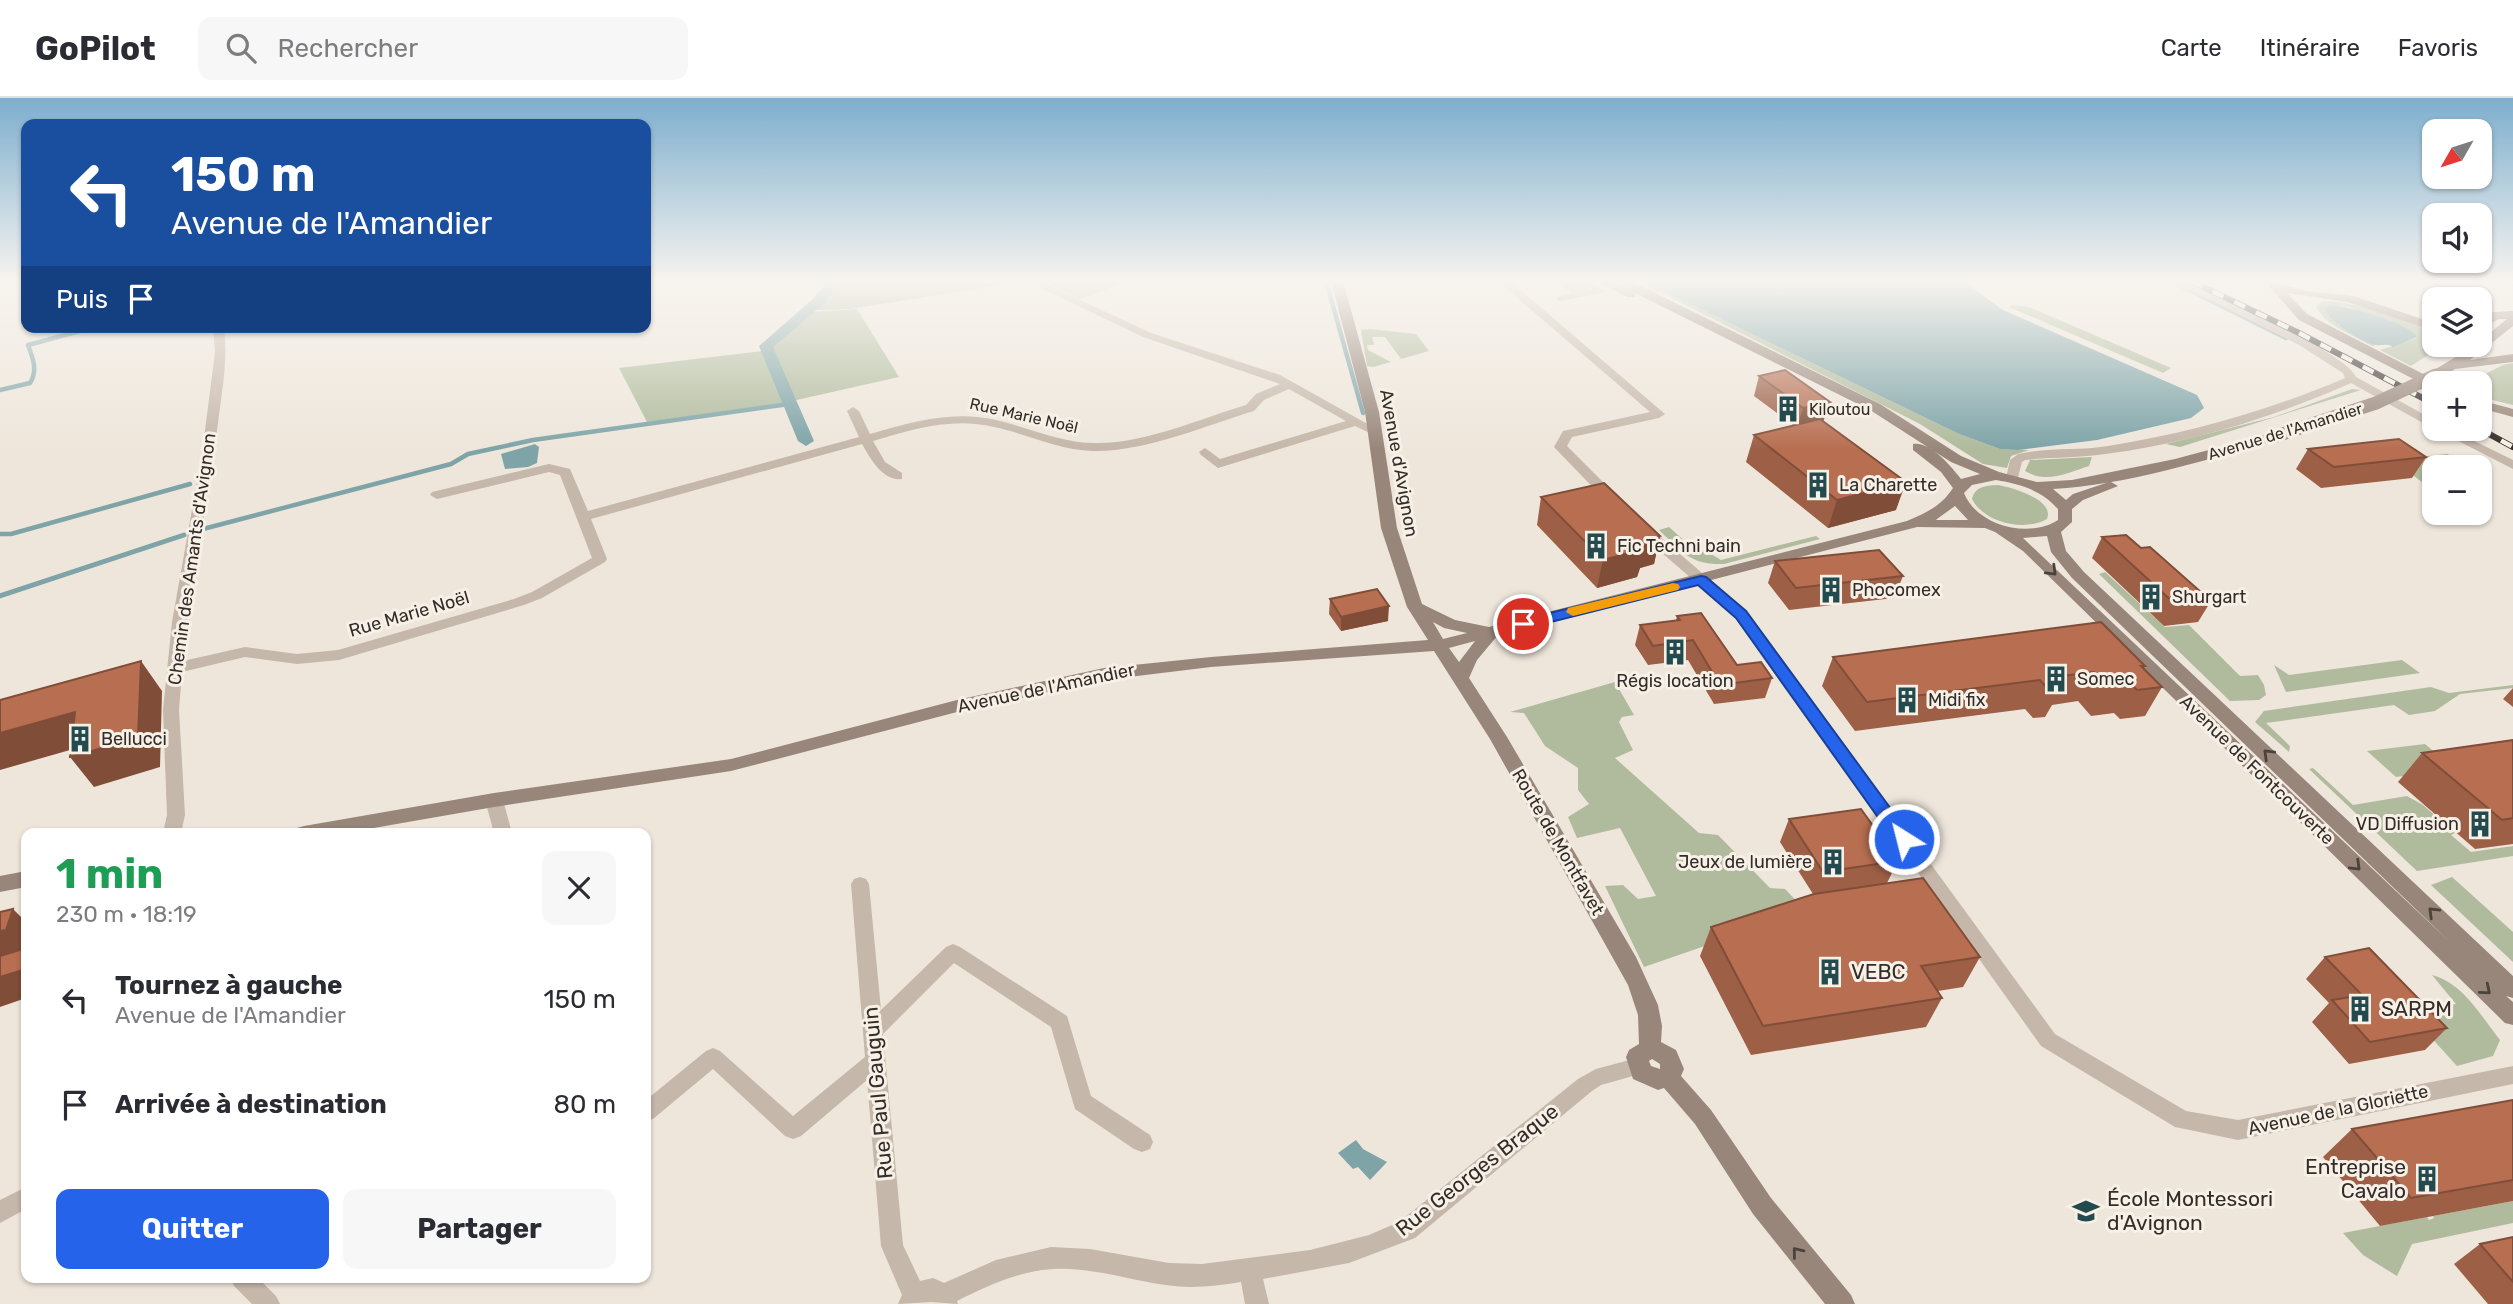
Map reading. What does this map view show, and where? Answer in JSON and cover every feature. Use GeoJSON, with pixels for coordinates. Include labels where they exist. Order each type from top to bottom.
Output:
{"type":"FeatureCollection","features":[{"type":"Feature","properties":{"kind":"main road","name":"Avenue d'Avignon"},"geometry":{"type":"LineString","coordinates":[[1353,337],[1374,431],[1389,528],[1415,607],[1439,645]]}},
{"type":"Feature","properties":{"kind":"main road","name":"Avenue de Fontcouverte"},"geometry":{"type":"LineString","coordinates":[[1714,337],[1869,415],[1936,460],[1959,492],[1968,512],[1995,527],[2037,557],[2513,1016]]}},
{"type":"Feature","properties":{"kind":"main road"},"geometry":{"type":"LineString","coordinates":[[1734,337],[1863,401],[1956,459],[1996,477],[2012,478],[2035,486],[2058,500],[2065,508],[2066,522],[2053,531]]}},
{"type":"Feature","properties":{"kind":"main road"},"geometry":{"type":"LineString","coordinates":[[2343,337],[2422,378]]}},
{"type":"Feature","properties":{"kind":"main road","name":"Avenue de l'Amandier"},"geometry":{"type":"LineString","coordinates":[[2035,486],[2072,484],[2177,463],[2276,436],[2376,403],[2455,365],[2501,337]]}},
{"type":"Feature","properties":{"kind":"main road"},"geometry":{"type":"LineString","coordinates":[[2453,357],[2455,365],[2513,358]]}},
{"type":"Feature","properties":{"kind":"main road"},"geometry":{"type":"LineString","coordinates":[[2492,407],[2513,413]]}},
{"type":"Feature","properties":{"kind":"main road"},"geometry":{"type":"LineString","coordinates":[[2065,508],[2087,494],[2177,463]]}},
{"type":"Feature","properties":{"kind":"main road","name":"Avenue de l'Amandier"},"geometry":{"type":"LineString","coordinates":[[333,828],[494,800],[730,765],[957,706],[1104,674],[1210,662],[1439,645],[1912,524],[1932,516],[1980,477],[1996,477]]}},
{"type":"Feature","properties":{"kind":"main road","name":"Avenue de l'Amandier"},"geometry":{"type":"LineString","coordinates":[[1912,524],[1960,522],[2029,533],[2053,531]]}},
{"type":"Feature","properties":{"kind":"main road","name":"Avenue de Fontcouverte"},"geometry":{"type":"LineString","coordinates":[[2053,531],[2059,552],[2078,575],[2513,989]]}},
{"type":"Feature","properties":{"kind":"main road"},"geometry":{"type":"LineString","coordinates":[[1415,607],[1450,624],[1492,632]]}},
{"type":"Feature","properties":{"kind":"main road"},"geometry":{"type":"LineString","coordinates":[[1461,678],[1469,658],[1492,632]]}},
{"type":"Feature","properties":{"kind":"main road","name":"Route de Montfavet"},"geometry":{"type":"LineString","coordinates":[[1439,645],[1628,963],[1644,997],[1653,1028],[1643,1058]]}},
{"type":"Feature","properties":{"kind":"main road"},"geometry":{"type":"LineString","coordinates":[[0,884],[21,880]]}},
{"type":"Feature","properties":{"kind":"main road"},"geometry":{"type":"LineString","coordinates":[[1643,1058],[1661,1052],[1670,1059],[1672,1069],[1668,1077],[1703,1117],[1778,1228],[1842,1304]]}},
{"type":"Feature","properties":{"kind":"street","name":"Chemin des Amants d'Avignon"},"geometry":{"type":"LineString","coordinates":[[173,828],[176,816],[171,709],[181,611],[208,454],[221,352],[219,337]]}},
{"type":"Feature","properties":{"kind":"street"},"geometry":{"type":"LineString","coordinates":[[1155,337],[1206,352],[1290,384],[1374,431]]}},
{"type":"Feature","properties":{"kind":"street","name":"Avenue de la Gloriette"},"geometry":{"type":"LineString","coordinates":[[1569,337],[1659,414],[1567,434],[1560,447],[1626,512],[1741,614],[2048,1040],[2182,1120],[2238,1130],[2513,1075]]}},
{"type":"Feature","properties":{"kind":"street"},"geometry":{"type":"LineString","coordinates":[[2291,337],[2348,371],[2351,379],[2422,418]]}},
{"type":"Feature","properties":{"kind":"street"},"geometry":{"type":"LineString","coordinates":[[2012,478],[2017,460],[2022,457],[2105,451],[2187,435],[2263,414],[2351,379]]}},
{"type":"Feature","properties":{"kind":"street","name":"Rue Marie Noël"},"geometry":{"type":"LineString","coordinates":[[584,517],[921,424],[958,419],[1011,427],[1062,443],[1114,447],[1250,408],[1260,397],[1290,384]]}},
{"type":"Feature","properties":{"kind":"street"},"geometry":{"type":"LineString","coordinates":[[853,411],[880,464],[897,476]]}},
{"type":"Feature","properties":{"kind":"street"},"geometry":{"type":"LineString","coordinates":[[1205,452],[1218,464],[1355,422]]}},
{"type":"Feature","properties":{"kind":"street"},"geometry":{"type":"LineString","coordinates":[[2465,441],[2513,465]]}},
{"type":"Feature","properties":{"kind":"street","name":"Rue Marie Noël"},"geometry":{"type":"LineString","coordinates":[[176,668],[246,652],[297,659],[339,655],[519,602],[537,595],[600,559],[565,472],[560,468],[550,468],[437,495]]}},
{"type":"Feature","properties":{"kind":"street"},"geometry":{"type":"LineString","coordinates":[[494,800],[502,828]]}},
{"type":"Feature","properties":{"kind":"street","name":"Rue Paul Gauguin"},"geometry":{"type":"LineString","coordinates":[[860,884],[892,1246],[913,1300]]}},
{"type":"Feature","properties":{"kind":"street"},"geometry":{"type":"LineString","coordinates":[[873,1031],[953,952],[1060,1022],[1082,1102],[1142,1142]]}},
{"type":"Feature","properties":{"kind":"street"},"geometry":{"type":"LineString","coordinates":[[651,1108],[713,1057],[793,1129],[876,1060]]}},
{"type":"Feature","properties":{"kind":"street","name":"Rue Georges Braque"},"geometry":{"type":"LineString","coordinates":[[944,1300],[986,1274],[1037,1258],[1087,1259],[1151,1272],[1195,1276],[1301,1264],[1377,1245],[1407,1230],[1585,1085],[1643,1058]]}},
{"type":"Feature","properties":{"kind":"street"},"geometry":{"type":"LineString","coordinates":[[0,1212],[21,1200]]}},
{"type":"Feature","properties":{"kind":"street"},"geometry":{"type":"LineString","coordinates":[[1250,1269],[1257,1304]]}},
{"type":"Feature","properties":{"kind":"street"},"geometry":{"type":"LineString","coordinates":[[247,1283],[268,1304]]}},
{"type":"Feature","properties":{"kind":"street"},"geometry":{"type":"LineString","coordinates":[[913,1300],[927,1290],[933,1290],[944,1300]]}},
{"type":"Feature","properties":{"kind":"green space"},"geometry":{"type":"Polygon","coordinates":[[[783,337],[874,337],[899,377],[792,401],[772,346],[783,337]]]}},
{"type":"Feature","properties":{"kind":"green space"},"geometry":{"type":"Polygon","coordinates":[[[1362,337],[1372,337],[1374,345],[1367,345],[1368,350],[1391,362],[1367,366],[1362,337]]]}},
{"type":"Feature","properties":{"kind":"green space"},"geometry":{"type":"Polygon","coordinates":[[[1385,337],[1419,337],[1429,351],[1401,359],[1385,337]]]}},
{"type":"Feature","properties":{"kind":"green space"},"geometry":{"type":"Polygon","coordinates":[[[1749,337],[1759,337],[1959,434],[2000,449],[2029,450],[2011,456],[2007,468],[1983,464],[1920,424],[1749,337]]]}},
{"type":"Feature","properties":{"kind":"green space"},"geometry":{"type":"Polygon","coordinates":[[[2080,337],[2099,337],[2171,368],[2163,373],[2080,337]]]}},
{"type":"Feature","properties":{"kind":"green space"},"geometry":{"type":"Polygon","coordinates":[[[2356,337],[2361,337],[2376,345],[2372,346],[2356,337]]]}},
{"type":"Feature","properties":{"kind":"green space"},"geometry":{"type":"Polygon","coordinates":[[[2422,337],[2422,357],[2425,357],[2411,366],[2380,350],[2422,337]]]}},
{"type":"Feature","properties":{"kind":"green space"},"geometry":{"type":"Polygon","coordinates":[[[763,351],[785,403],[647,422],[619,368],[763,351]]]}},
{"type":"Feature","properties":{"kind":"green space"},"geometry":{"type":"Polygon","coordinates":[[[2513,363],[2513,405],[2492,400],[2491,371],[2513,363]]]}},
{"type":"Feature","properties":{"kind":"green space"},"geometry":{"type":"Polygon","coordinates":[[[2352,389],[2361,390],[2180,447],[2166,444],[2274,417],[2352,389]]]}},
{"type":"Feature","properties":{"kind":"green space"},"geometry":{"type":"Polygon","coordinates":[[[2092,457],[2089,466],[2057,476],[2041,477],[2025,471],[2030,460],[2092,457]]]}},
{"type":"Feature","properties":{"kind":"green space"},"geometry":{"type":"Polygon","coordinates":[[[2422,457],[2422,482],[2392,460],[2422,457]]]}},
{"type":"Feature","properties":{"kind":"green space"},"geometry":{"type":"Polygon","coordinates":[[[1997,485],[2012,488],[2039,500],[2048,512],[2047,519],[2028,525],[2017,525],[1986,514],[1972,499],[1973,495],[1982,488],[1997,485]]]}},
{"type":"Feature","properties":{"kind":"green space"},"geometry":{"type":"Polygon","coordinates":[[[1669,527],[1698,553],[1706,551],[1721,560],[1816,536],[1820,539],[1724,564],[1712,564],[1687,556],[1659,530],[1669,527]]]}},
{"type":"Feature","properties":{"kind":"green space"},"geometry":{"type":"Polygon","coordinates":[[[2105,572],[2165,627],[2189,625],[2240,676],[2258,675],[2266,695],[2259,700],[2230,701],[2099,574],[2105,572]]]}},
{"type":"Feature","properties":{"kind":"green space"},"geometry":{"type":"Polygon","coordinates":[[[2402,660],[2420,673],[2286,692],[2274,665],[2289,675],[2402,660]]]}},
{"type":"Feature","properties":{"kind":"green space"},"geometry":{"type":"Polygon","coordinates":[[[1615,682],[1634,715],[1622,717],[1619,722],[1633,750],[1615,758],[1699,833],[1718,835],[1770,888],[1785,889],[1806,911],[1644,967],[1605,886],[1623,885],[1638,899],[1656,896],[1620,828],[1577,838],[1568,817],[1589,804],[1578,790],[1578,768],[1545,746],[1524,713],[1510,712],[1615,682]]]}},
{"type":"Feature","properties":{"kind":"green space"},"geometry":{"type":"Polygon","coordinates":[[[2513,685],[2513,688],[2460,694],[2435,711],[2409,715],[2394,705],[2266,723],[2290,746],[2289,752],[2255,722],[2264,711],[2431,687],[2449,693],[2513,685]]]}},
{"type":"Feature","properties":{"kind":"green space"},"geometry":{"type":"Polygon","coordinates":[[[2425,744],[2455,769],[2396,777],[2367,751],[2425,744]]]}},
{"type":"Feature","properties":{"kind":"green space"},"geometry":{"type":"Polygon","coordinates":[[[2313,768],[2353,805],[2407,796],[2423,805],[2455,833],[2451,835],[2471,852],[2513,846],[2513,856],[2417,871],[2309,769],[2313,768]]]}},
{"type":"Feature","properties":{"kind":"green space"},"geometry":{"type":"Polygon","coordinates":[[[2452,877],[2513,932],[2513,962],[2431,885],[2452,877]]]}},
{"type":"Feature","properties":{"kind":"green space"},"geometry":{"type":"Polygon","coordinates":[[[2432,975],[2453,985],[2462,993],[2500,1040],[2493,1056],[2457,1066],[2407,1011],[2456,1004],[2432,975]]]}},
{"type":"Feature","properties":{"kind":"green space"},"geometry":{"type":"Polygon","coordinates":[[[2513,1201],[2513,1223],[2412,1244],[2397,1276],[2363,1255],[2343,1233],[2427,1217],[2429,1220],[2434,1218],[2433,1216],[2513,1201]]]}},
{"type":"Feature","properties":{"kind":"water"},"geometry":{"type":"Polygon","coordinates":[[[1759,337],[2065,337],[2197,395],[2204,408],[2191,418],[2097,440],[2018,450],[2000,449],[1959,434],[1759,337]]]}},
{"type":"Feature","properties":{"kind":"water"},"geometry":{"type":"Polygon","coordinates":[[[2358,337],[2416,337],[2393,347],[2358,337]]]}},
{"type":"Feature","properties":{"kind":"water"},"geometry":{"type":"Polygon","coordinates":[[[535,444],[539,447],[537,463],[528,467],[505,469],[501,454],[535,444]]]}},
{"type":"Feature","properties":{"kind":"water"},"geometry":{"type":"Polygon","coordinates":[[[1356,1140],[1363,1149],[1387,1162],[1370,1180],[1358,1167],[1353,1169],[1338,1153],[1356,1140]]]}},
{"type":"Feature","properties":{"kind":"building"},"geometry":{"type":"Polygon","coordinates":[[[1785,370],[1830,402],[1803,408],[1759,376],[1785,370]]]}},
{"type":"Feature","properties":{"kind":"building"},"geometry":{"type":"Polygon","coordinates":[[[1820,419],[1906,482],[1837,500],[1754,435],[1820,419]]]}},
{"type":"Feature","properties":{"kind":"building"},"geometry":{"type":"Polygon","coordinates":[[[2399,439],[2423,455],[2422,457],[2334,467],[2308,449],[2399,439]]]}},
{"type":"Feature","properties":{"kind":"building"},"geometry":{"type":"Polygon","coordinates":[[[1604,483],[1660,536],[1647,539],[1644,549],[1603,560],[1541,497],[1604,483]]]}},
{"type":"Feature","properties":{"kind":"building"},"geometry":{"type":"Polygon","coordinates":[[[2126,535],[2141,548],[2150,547],[2211,601],[2176,605],[2102,537],[2126,535]]]}},
{"type":"Feature","properties":{"kind":"building"},"geometry":{"type":"Polygon","coordinates":[[[1879,550],[1903,576],[1796,588],[1775,561],[1879,550]]]}},
{"type":"Feature","properties":{"kind":"building"},"geometry":{"type":"Polygon","coordinates":[[[1377,589],[1389,606],[1341,617],[1330,599],[1377,589]]]}},
{"type":"Feature","properties":{"kind":"building"},"geometry":{"type":"Polygon","coordinates":[[[1701,613],[1737,665],[1761,662],[1772,678],[1720,685],[1693,640],[1653,646],[1640,625],[1680,620],[1677,616],[1701,613]]]}},
{"type":"Feature","properties":{"kind":"building"},"geometry":{"type":"Polygon","coordinates":[[[2101,622],[2162,687],[2137,690],[2131,684],[2108,687],[2094,672],[2062,676],[2061,687],[2048,689],[2040,680],[1867,702],[1833,657],[2101,622]]]}},
{"type":"Feature","properties":{"kind":"building"},"geometry":{"type":"Polygon","coordinates":[[[141,661],[138,738],[70,757],[75,712],[0,733],[0,700],[141,661]]]}},
{"type":"Feature","properties":{"kind":"building"},"geometry":{"type":"Polygon","coordinates":[[[2513,740],[2513,818],[2502,820],[2422,753],[2513,740]]]}},
{"type":"Feature","properties":{"kind":"building"},"geometry":{"type":"Polygon","coordinates":[[[1861,809],[1898,861],[1823,872],[1789,819],[1861,809]]]}},
{"type":"Feature","properties":{"kind":"building","name":"VEBC"},"geometry":{"type":"Polygon","coordinates":[[[1923,878],[1980,957],[1921,966],[1942,998],[1763,1026],[1711,927],[1814,894],[1923,878]]]}},
{"type":"Feature","properties":{"kind":"building"},"geometry":{"type":"Polygon","coordinates":[[[13,909],[6,930],[0,931],[0,912],[13,909]]]}},
{"type":"Feature","properties":{"kind":"building"},"geometry":{"type":"Polygon","coordinates":[[[2369,948],[2447,1028],[2370,1042],[2332,1000],[2362,995],[2325,957],[2369,948]]]}},
{"type":"Feature","properties":{"kind":"building"},"geometry":{"type":"Polygon","coordinates":[[[21,950],[21,971],[0,977],[0,956],[21,950]]]}},
{"type":"Feature","properties":{"kind":"building"},"geometry":{"type":"Polygon","coordinates":[[[2513,1100],[2513,1180],[2411,1198],[2352,1129],[2513,1100]]]}},
{"type":"Feature","properties":{"kind":"building"},"geometry":{"type":"Polygon","coordinates":[[[2513,1237],[2513,1282],[2480,1244],[2513,1237]]]}},
{"type":"Feature","properties":{"kind":"waterway"},"geometry":{"type":"LineString","coordinates":[[0,390],[30,383],[34,369],[28,345],[57,337]]}},
{"type":"Feature","properties":{"kind":"waterway"},"geometry":{"type":"LineString","coordinates":[[776,337],[766,346],[806,441]]}},
{"type":"Feature","properties":{"kind":"waterway"},"geometry":{"type":"LineString","coordinates":[[1342,337],[1363,413]]}},
{"type":"Feature","properties":{"kind":"waterway"},"geometry":{"type":"LineString","coordinates":[[203,529],[451,464],[468,454],[533,440],[789,404]]}},
{"type":"Feature","properties":{"kind":"waterway"},"geometry":{"type":"LineString","coordinates":[[0,534],[11,534],[190,484]]}},
{"type":"Feature","properties":{"kind":"waterway"},"geometry":{"type":"LineString","coordinates":[[0,596],[184,535]]}},
{"type":"Feature","properties":{"kind":"railway"},"geometry":{"type":"LineString","coordinates":[[2307,337],[2422,398]]}},
{"type":"Feature","properties":{"kind":"railway"},"geometry":{"type":"LineString","coordinates":[[2492,436],[2513,447]]}},
{"type":"Feature","properties":{"kind":"slow traffic"},"geometry":{"type":"LineString","coordinates":[[1573,612],[1673,587]]}},
{"type":"Feature","properties":{"kind":"place","name":"Kiloutou"},"geometry":{"type":"Point","coordinates":[1788,409]}},
{"type":"Feature","properties":{"kind":"place","name":"La Charette"},"geometry":{"type":"Point","coordinates":[1818,485]}},
{"type":"Feature","properties":{"kind":"place","name":"Fic Techni bain"},"geometry":{"type":"Point","coordinates":[1596,546]}},
{"type":"Feature","properties":{"kind":"place","name":"Phocomex"},"geometry":{"type":"Point","coordinates":[1831,590]}},
{"type":"Feature","properties":{"kind":"place","name":"Shurgart"},"geometry":{"type":"Point","coordinates":[2151,597]}},
{"type":"Feature","properties":{"kind":"place","name":"Régis location"},"geometry":{"type":"Point","coordinates":[1675,652]}},
{"type":"Feature","properties":{"kind":"place","name":"Somec"},"geometry":{"type":"Point","coordinates":[2056,679]}},
{"type":"Feature","properties":{"kind":"place","name":"Midi fix"},"geometry":{"type":"Point","coordinates":[1907,700]}},
{"type":"Feature","properties":{"kind":"place","name":"Bellucci"},"geometry":{"type":"Point","coordinates":[80,739]}},
{"type":"Feature","properties":{"kind":"place","name":"VD Diffusion"},"geometry":{"type":"Point","coordinates":[2480,824]}},
{"type":"Feature","properties":{"kind":"place","name":"Jeux de lumière"},"geometry":{"type":"Point","coordinates":[1833,862]}},
{"type":"Feature","properties":{"kind":"place","name":"VEBC"},"geometry":{"type":"Point","coordinates":[1830,972]}},
{"type":"Feature","properties":{"kind":"place","name":"SARPM"},"geometry":{"type":"Point","coordinates":[2360,1009]}},
{"type":"Feature","properties":{"kind":"place","name":"Entreprise Cavalo"},"geometry":{"type":"Point","coordinates":[2427,1179]}},
{"type":"Feature","properties":{"kind":"place","name":"École Montessori d'Avignon"},"geometry":{"type":"Point","coordinates":[2086,1211]}},
{"type":"Feature","properties":{"kind":"route"},"geometry":{"type":"LineString","coordinates":[[1523,624],[1701,580],[1741,614],[1904,839]]}}]}
